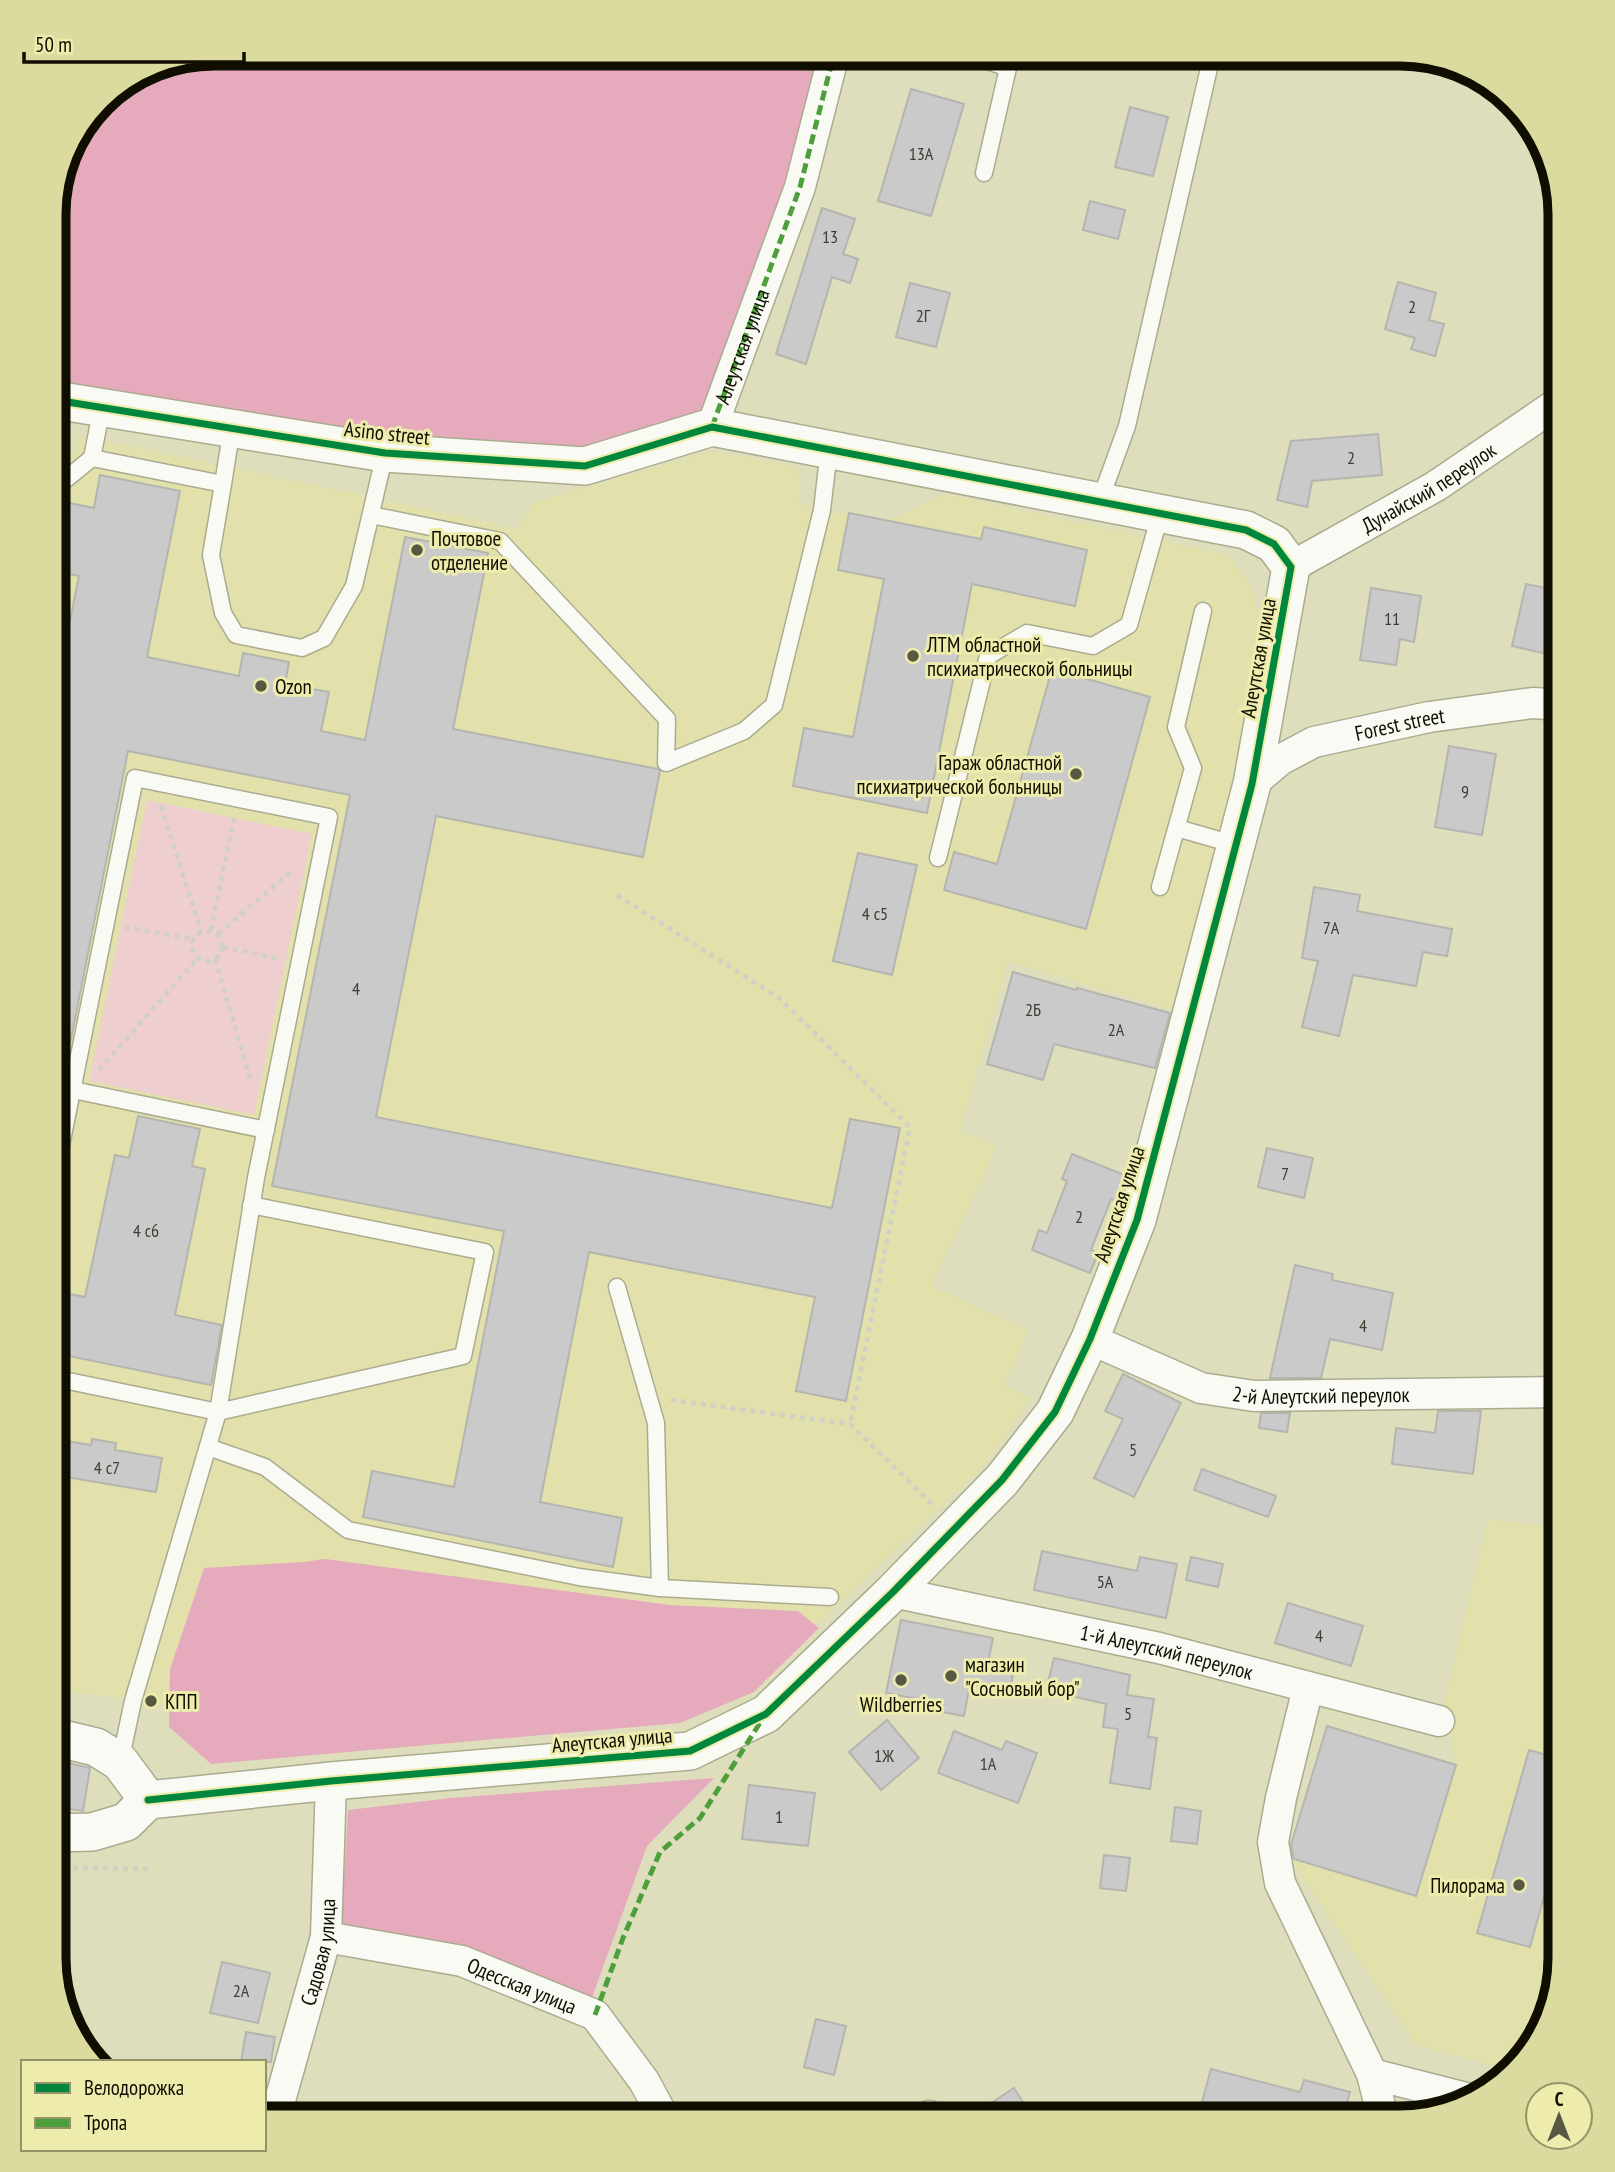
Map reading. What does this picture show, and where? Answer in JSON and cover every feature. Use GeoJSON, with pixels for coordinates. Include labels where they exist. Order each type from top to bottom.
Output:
{"type":"FeatureCollection","features":[{"type":"Feature","properties":{"kind":"street","name":"Алеутская улица"},"geometry":{"type":"LineString","coordinates":[[148,1800],[331,1781],[690,1751],[766,1714],[893,1592],[1002,1480],[1055,1412],[1090,1339],[1137,1220],[1252,784],[1291,567],[1273,544],[1246,530],[712,427],[800,187],[831,67]]}},
{"type":"Feature","properties":{"kind":"street","name":"Asino street"},"geometry":{"type":"LineString","coordinates":[[67,402],[385,453],[586,466],[712,427]]}},
{"type":"Feature","properties":{"kind":"street","name":"Дунайский переулок"},"geometry":{"type":"LineString","coordinates":[[1291,567],[1436,486],[1548,410]]}},
{"type":"Feature","properties":{"kind":"street","name":"Forest street"},"geometry":{"type":"LineString","coordinates":[[1252,784],[1280,760],[1314,742],[1429,717],[1533,703],[1548,704]]}},
{"type":"Feature","properties":{"kind":"street","name":"2-й Алеутский переулок"},"geometry":{"type":"LineString","coordinates":[[1090,1339],[1201,1388],[1254,1396],[1548,1392]]}},
{"type":"Feature","properties":{"kind":"street","name":"1-й Алеутский переулок"},"geometry":{"type":"LineString","coordinates":[[893,1592],[1159,1648],[1439,1721]]}},
{"type":"Feature","properties":{"kind":"street"},"geometry":{"type":"LineString","coordinates":[[1308,1688],[1273,1842],[1279,1883],[1371,2074],[1380,2106]]}},
{"type":"Feature","properties":{"kind":"street"},"geometry":{"type":"LineString","coordinates":[[66,1740],[96,1747],[120,1762],[148,1800],[126,1822],[92,1832],[66,1833]]}},
{"type":"Feature","properties":{"kind":"street","name":"Садовая улица"},"geometry":{"type":"LineString","coordinates":[[278,2106],[326,1937],[331,1781]]}},
{"type":"Feature","properties":{"kind":"street","name":"Одесская улица"},"geometry":{"type":"LineString","coordinates":[[326,1937],[462,1961],[595,2015],[644,2081],[658,2106]]}},
{"type":"Feature","properties":{"kind":"street"},"geometry":{"type":"LineString","coordinates":[[1371,2074],[1455,2095]]}},
{"type":"Feature","properties":{"kind":"lane"},"geometry":{"type":"LineString","coordinates":[[985,173],[1008,68],[1005,67]]}},
{"type":"Feature","properties":{"kind":"lane"},"geometry":{"type":"LineString","coordinates":[[1099,503],[1127,426],[1209,67]]}},
{"type":"Feature","properties":{"kind":"lane"},"geometry":{"type":"LineString","coordinates":[[67,478],[92,458],[102,407]]}},
{"type":"Feature","properties":{"kind":"lane"},"geometry":{"type":"LineString","coordinates":[[232,428],[211,555],[223,613],[236,635],[302,648],[324,638],[354,586],[385,453]]}},
{"type":"Feature","properties":{"kind":"lane"},"geometry":{"type":"LineString","coordinates":[[371,515],[500,541],[667,719],[666,763],[744,731],[774,705],[822,510],[829,450]]}},
{"type":"Feature","properties":{"kind":"lane"},"geometry":{"type":"LineString","coordinates":[[92,458],[223,484]]}},
{"type":"Feature","properties":{"kind":"lane"},"geometry":{"type":"LineString","coordinates":[[939,858],[988,656],[1027,633],[1093,646],[1129,625],[1160,515]]}},
{"type":"Feature","properties":{"kind":"lane"},"geometry":{"type":"LineString","coordinates":[[1160,887],[1193,768],[1176,727],[1203,611]]}},
{"type":"Feature","properties":{"kind":"lane"},"geometry":{"type":"LineString","coordinates":[[66,1121],[76,1091],[135,778],[329,817],[251,1205],[218,1412],[133,1701],[120,1762]]}},
{"type":"Feature","properties":{"kind":"lane"},"geometry":{"type":"LineString","coordinates":[[1177,828],[1237,845]]}},
{"type":"Feature","properties":{"kind":"lane"},"geometry":{"type":"LineString","coordinates":[[76,1091],[265,1130]]}},
{"type":"Feature","properties":{"kind":"lane"},"geometry":{"type":"LineString","coordinates":[[66,1381],[218,1412],[463,1356],[485,1252],[251,1205]]}},
{"type":"Feature","properties":{"kind":"lane"},"geometry":{"type":"LineString","coordinates":[[617,1287],[656,1423],[660,1588]]}},
{"type":"Feature","properties":{"kind":"lane"},"geometry":{"type":"LineString","coordinates":[[208,1447],[265,1467],[348,1530],[579,1577],[660,1588],[830,1597]]}},
{"type":"Feature","properties":{"kind":"path"},"geometry":{"type":"LineString","coordinates":[[153,782],[201,931]]}},
{"type":"Feature","properties":{"kind":"path"},"geometry":{"type":"LineString","coordinates":[[211,930],[238,799]]}},
{"type":"Feature","properties":{"kind":"path"},"geometry":{"type":"LineString","coordinates":[[218,934],[324,844]]}},
{"type":"Feature","properties":{"kind":"path"},"geometry":{"type":"LineString","coordinates":[[617,895],[779,998],[910,1127],[850,1424]]}},
{"type":"Feature","properties":{"kind":"path"},"geometry":{"type":"LineString","coordinates":[[106,923],[193,939]]}},
{"type":"Feature","properties":{"kind":"path"},"geometry":{"type":"LineString","coordinates":[[211,930],[218,934],[223,947],[215,959],[204,961],[198,958],[192,949],[193,939],[201,931],[211,930]]}},
{"type":"Feature","properties":{"kind":"path"},"geometry":{"type":"LineString","coordinates":[[223,947],[285,960]]}},
{"type":"Feature","properties":{"kind":"path"},"geometry":{"type":"LineString","coordinates":[[76,1091],[198,958]]}},
{"type":"Feature","properties":{"kind":"path"},"geometry":{"type":"LineString","coordinates":[[215,959],[265,1130]]}},
{"type":"Feature","properties":{"kind":"path"},"geometry":{"type":"LineString","coordinates":[[648,1396],[850,1424],[956,1527]]}},
{"type":"Feature","properties":{"kind":"path"},"geometry":{"type":"LineString","coordinates":[[68,1868],[148,1869]]}},
{"type":"Feature","properties":{"kind":"shaded area"},"geometry":{"type":"Polygon","coordinates":[[[205,67],[824,67],[794,184],[704,419],[584,452],[386,437],[67,387],[68,195],[78,158],[86,141],[97,124],[117,103],[132,91],[158,78],[186,69],[205,67]]]}},
{"type":"Feature","properties":{"kind":"shaded area"},"geometry":{"type":"Polygon","coordinates":[[[78,435],[519,529],[533,503],[712,451],[796,466],[801,485],[798,503],[822,510],[888,521],[945,494],[1228,555],[1252,586],[1262,636],[1246,731],[1173,1010],[1008,962],[960,1131],[997,1147],[931,1286],[1029,1331],[1003,1385],[1032,1398],[983,1466],[750,1688],[351,1714],[156,1704],[66,1691],[67,450],[75,452],[78,435]]]}},
{"type":"Feature","properties":{"kind":"shaded area"},"geometry":{"type":"Polygon","coordinates":[[[147,800],[312,834],[254,1115],[89,1081],[147,800]]]}},
{"type":"Feature","properties":{"kind":"shaded area"},"geometry":{"type":"Polygon","coordinates":[[[1488,1519],[1548,1527],[1548,1967],[1541,2005],[1533,2023],[1524,2040],[1500,2067],[1417,2045],[1288,1857],[1416,1896],[1456,1765],[1444,1705],[1488,1519]]]}},
{"type":"Feature","properties":{"kind":"shaded area"},"geometry":{"type":"Polygon","coordinates":[[[325,1559],[670,1605],[798,1611],[819,1628],[754,1692],[680,1723],[211,1764],[169,1727],[170,1669],[204,1568],[325,1559]]]}},
{"type":"Feature","properties":{"kind":"shaded area"},"geometry":{"type":"Polygon","coordinates":[[[714,1778],[647,1846],[590,2003],[487,1954],[341,1932],[348,1810],[451,1798],[714,1778]]]}},
{"type":"Feature","properties":{"kind":"building"},"geometry":{"type":"Polygon","coordinates":[[[911,89],[964,104],[931,216],[878,201],[911,89]]]}},
{"type":"Feature","properties":{"kind":"building"},"geometry":{"type":"Polygon","coordinates":[[[1130,107],[1168,117],[1153,176],[1115,167],[1130,107]]]}},
{"type":"Feature","properties":{"kind":"building"},"geometry":{"type":"Polygon","coordinates":[[[1090,201],[1125,210],[1118,239],[1083,230],[1090,201]]]}},
{"type":"Feature","properties":{"kind":"building"},"geometry":{"type":"Polygon","coordinates":[[[822,208],[855,219],[843,254],[858,259],[850,283],[832,277],[806,364],[776,354],[822,208]]]}},
{"type":"Feature","properties":{"kind":"building"},"geometry":{"type":"Polygon","coordinates":[[[1398,282],[1436,293],[1429,320],[1444,324],[1435,356],[1411,349],[1415,338],[1385,329],[1398,282]]]}},
{"type":"Feature","properties":{"kind":"building"},"geometry":{"type":"Polygon","coordinates":[[[910,283],[950,293],[936,347],[896,337],[910,283]]]}},
{"type":"Feature","properties":{"kind":"building"},"geometry":{"type":"Polygon","coordinates":[[[1378,434],[1382,475],[1312,481],[1307,507],[1277,500],[1291,441],[1378,434]]]}},
{"type":"Feature","properties":{"kind":"building"},"geometry":{"type":"Polygon","coordinates":[[[100,475],[180,491],[147,657],[239,676],[243,653],[289,662],[285,684],[329,692],[321,731],[365,740],[405,537],[488,553],[453,729],[660,771],[643,857],[436,816],[376,1117],[832,1208],[850,1119],[900,1128],[846,1401],[796,1391],[815,1297],[589,1252],[540,1502],[622,1518],[613,1567],[363,1517],[372,1471],[454,1487],[504,1231],[272,1186],[350,795],[128,751],[67,1061],[67,636],[79,576],[67,573],[67,503],[94,508],[100,475]]]}},
{"type":"Feature","properties":{"kind":"building","name":"ЛТМ областной психиатрической больницы"},"geometry":{"type":"Polygon","coordinates":[[[849,513],[981,539],[984,527],[1087,550],[1075,606],[972,584],[927,813],[793,786],[804,728],[853,737],[884,579],[838,570],[849,513]]]}},
{"type":"Feature","properties":{"kind":"building"},"geometry":{"type":"Polygon","coordinates":[[[1526,584],[1548,588],[1548,654],[1512,646],[1526,584]]]}},
{"type":"Feature","properties":{"kind":"building"},"geometry":{"type":"Polygon","coordinates":[[[1371,588],[1421,596],[1414,642],[1400,639],[1396,665],[1360,660],[1371,588]]]}},
{"type":"Feature","properties":{"kind":"building","name":"Гараж областной психиатрической больницы"},"geometry":{"type":"Polygon","coordinates":[[[1052,669],[1150,697],[1086,929],[944,890],[954,852],[997,864],[1052,669]]]}},
{"type":"Feature","properties":{"kind":"building"},"geometry":{"type":"Polygon","coordinates":[[[1449,746],[1496,754],[1482,835],[1435,827],[1449,746]]]}},
{"type":"Feature","properties":{"kind":"building"},"geometry":{"type":"Polygon","coordinates":[[[858,853],[917,865],[892,975],[833,961],[858,853]]]}},
{"type":"Feature","properties":{"kind":"building"},"geometry":{"type":"Polygon","coordinates":[[[1314,887],[1360,895],[1357,911],[1452,929],[1447,956],[1423,952],[1416,986],[1353,975],[1339,1036],[1302,1027],[1318,961],[1302,958],[1314,887]]]}},
{"type":"Feature","properties":{"kind":"building"},"geometry":{"type":"Polygon","coordinates":[[[1013,972],[1170,1013],[1155,1068],[1054,1044],[1043,1080],[987,1064],[1013,972]]]}},
{"type":"Feature","properties":{"kind":"building"},"geometry":{"type":"Polygon","coordinates":[[[138,1116],[200,1129],[192,1166],[205,1169],[175,1315],[222,1325],[211,1385],[66,1356],[66,1293],[85,1297],[115,1155],[129,1158],[138,1116]]]}},
{"type":"Feature","properties":{"kind":"building"},"geometry":{"type":"Polygon","coordinates":[[[1267,1148],[1313,1158],[1304,1198],[1258,1187],[1267,1148]]]}},
{"type":"Feature","properties":{"kind":"building"},"geometry":{"type":"Polygon","coordinates":[[[1072,1154],[1127,1176],[1118,1202],[1111,1199],[1091,1250],[1098,1253],[1090,1273],[1032,1250],[1039,1230],[1047,1233],[1067,1181],[1062,1179],[1072,1154]]]}},
{"type":"Feature","properties":{"kind":"building"},"geometry":{"type":"Polygon","coordinates":[[[1295,1265],[1333,1274],[1332,1280],[1393,1293],[1382,1350],[1330,1339],[1321,1378],[1270,1378],[1295,1265]]]}},
{"type":"Feature","properties":{"kind":"building"},"geometry":{"type":"Polygon","coordinates":[[[1123,1374],[1181,1403],[1134,1497],[1094,1478],[1123,1419],[1105,1411],[1123,1374]]]}},
{"type":"Feature","properties":{"kind":"building"},"geometry":{"type":"Polygon","coordinates":[[[1438,1411],[1481,1411],[1473,1474],[1392,1464],[1396,1428],[1435,1433],[1438,1411]]]}},
{"type":"Feature","properties":{"kind":"building"},"geometry":{"type":"Polygon","coordinates":[[[1261,1413],[1290,1413],[1287,1432],[1259,1428],[1261,1413]]]}},
{"type":"Feature","properties":{"kind":"building"},"geometry":{"type":"Polygon","coordinates":[[[92,1439],[116,1443],[115,1450],[162,1458],[156,1492],[66,1477],[66,1441],[91,1445],[92,1439]]]}},
{"type":"Feature","properties":{"kind":"building"},"geometry":{"type":"Polygon","coordinates":[[[1202,1469],[1276,1496],[1268,1517],[1194,1490],[1202,1469]]]}},
{"type":"Feature","properties":{"kind":"building"},"geometry":{"type":"Polygon","coordinates":[[[1042,1551],[1137,1571],[1140,1557],[1177,1564],[1166,1618],[1034,1590],[1042,1551]]]}},
{"type":"Feature","properties":{"kind":"building"},"geometry":{"type":"Polygon","coordinates":[[[1191,1557],[1223,1564],[1218,1587],[1186,1580],[1191,1557]]]}},
{"type":"Feature","properties":{"kind":"building"},"geometry":{"type":"Polygon","coordinates":[[[1288,1603],[1363,1626],[1351,1666],[1275,1643],[1288,1603]]]}},
{"type":"Feature","properties":{"kind":"building","name":"магазин \"Сосновый бор\""},"geometry":{"type":"Polygon","coordinates":[[[901,1620],[993,1638],[988,1663],[1014,1668],[1010,1691],[970,1684],[964,1716],[905,1705],[913,1698],[886,1693],[901,1620]]]}},
{"type":"Feature","properties":{"kind":"building"},"geometry":{"type":"Polygon","coordinates":[[[1054,1658],[1130,1675],[1127,1695],[1154,1699],[1148,1737],[1157,1738],[1150,1789],[1110,1783],[1118,1729],[1103,1727],[1106,1704],[1046,1690],[1054,1658]]]}},
{"type":"Feature","properties":{"kind":"building"},"geometry":{"type":"Polygon","coordinates":[[[887,1720],[919,1758],[881,1790],[849,1752],[887,1720]]]}},
{"type":"Feature","properties":{"kind":"building"},"geometry":{"type":"Polygon","coordinates":[[[1327,1726],[1456,1765],[1416,1896],[1294,1859],[1291,1845],[1327,1726]]]}},
{"type":"Feature","properties":{"kind":"building"},"geometry":{"type":"Polygon","coordinates":[[[954,1731],[1002,1750],[1006,1741],[1037,1753],[1018,1803],[938,1773],[954,1731]]]}},
{"type":"Feature","properties":{"kind":"building","name":"Пилорама"},"geometry":{"type":"Polygon","coordinates":[[[1529,1750],[1548,1755],[1548,1883],[1530,1947],[1477,1933],[1529,1750]]]}},
{"type":"Feature","properties":{"kind":"building"},"geometry":{"type":"Polygon","coordinates":[[[66,1763],[90,1768],[83,1811],[66,1809],[66,1763]]]}},
{"type":"Feature","properties":{"kind":"building"},"geometry":{"type":"Polygon","coordinates":[[[749,1785],[815,1793],[808,1846],[742,1839],[749,1785]]]}},
{"type":"Feature","properties":{"kind":"building"},"geometry":{"type":"Polygon","coordinates":[[[1175,1807],[1201,1811],[1197,1844],[1171,1841],[1175,1807]]]}},
{"type":"Feature","properties":{"kind":"building"},"geometry":{"type":"Polygon","coordinates":[[[1104,1855],[1130,1858],[1126,1891],[1100,1888],[1104,1855]]]}},
{"type":"Feature","properties":{"kind":"building"},"geometry":{"type":"Polygon","coordinates":[[[222,1962],[270,1973],[258,2023],[210,2013],[222,1962]]]}},
{"type":"Feature","properties":{"kind":"building"},"geometry":{"type":"Polygon","coordinates":[[[816,2019],[846,2026],[834,2075],[804,2067],[816,2019]]]}},
{"type":"Feature","properties":{"kind":"building"},"geometry":{"type":"Polygon","coordinates":[[[246,2032],[275,2037],[271,2062],[241,2060],[246,2032]]]}},
{"type":"Feature","properties":{"kind":"building"},"geometry":{"type":"Polygon","coordinates":[[[1211,2069],[1300,2092],[1304,2080],[1350,2092],[1346,2106],[1201,2106],[1211,2069]]]}},
{"type":"Feature","properties":{"kind":"building"},"geometry":{"type":"Polygon","coordinates":[[[1014,2088],[1025,2106],[987,2106],[1014,2088]]]}},
{"type":"Feature","properties":{"kind":"marked path"},"geometry":{"type":"LineString","coordinates":[[712,427],[800,187],[831,67]]}},
{"type":"Feature","properties":{"kind":"marked path"},"geometry":{"type":"LineString","coordinates":[[595,2015],[623,1938],[660,1852],[700,1818],[763,1718]]}},
{"type":"Feature","properties":{"kind":"cycle path"},"geometry":{"type":"LineString","coordinates":[[67,402],[385,453],[585,466],[712,427],[1246,530],[1274,544],[1291,567],[1252,784],[1137,1220],[1090,1339],[1055,1412],[1002,1480],[893,1592],[766,1714],[690,1751],[331,1781],[148,1800]]}},
{"type":"Feature","properties":{"kind":"place","name":"Почтовое отделение"},"geometry":{"type":"Point","coordinates":[417,550]}},
{"type":"Feature","properties":{"kind":"place","name":"ЛТМ областной психиатрической больницы"},"geometry":{"type":"Point","coordinates":[913,656]}},
{"type":"Feature","properties":{"kind":"place","name":"Ozon"},"geometry":{"type":"Point","coordinates":[261,686]}},
{"type":"Feature","properties":{"kind":"place","name":"Гараж областной психиатрической больницы"},"geometry":{"type":"Point","coordinates":[1076,774]}},
{"type":"Feature","properties":{"kind":"place","name":"магазин \"Сосновый бор\""},"geometry":{"type":"Point","coordinates":[951,1676]}},
{"type":"Feature","properties":{"kind":"place","name":"Wildberries"},"geometry":{"type":"Point","coordinates":[901,1680]}},
{"type":"Feature","properties":{"kind":"place","name":"КПП"},"geometry":{"type":"Point","coordinates":[151,1701]}},
{"type":"Feature","properties":{"kind":"place","name":"Пилорама"},"geometry":{"type":"Point","coordinates":[1519,1885]}}]}
